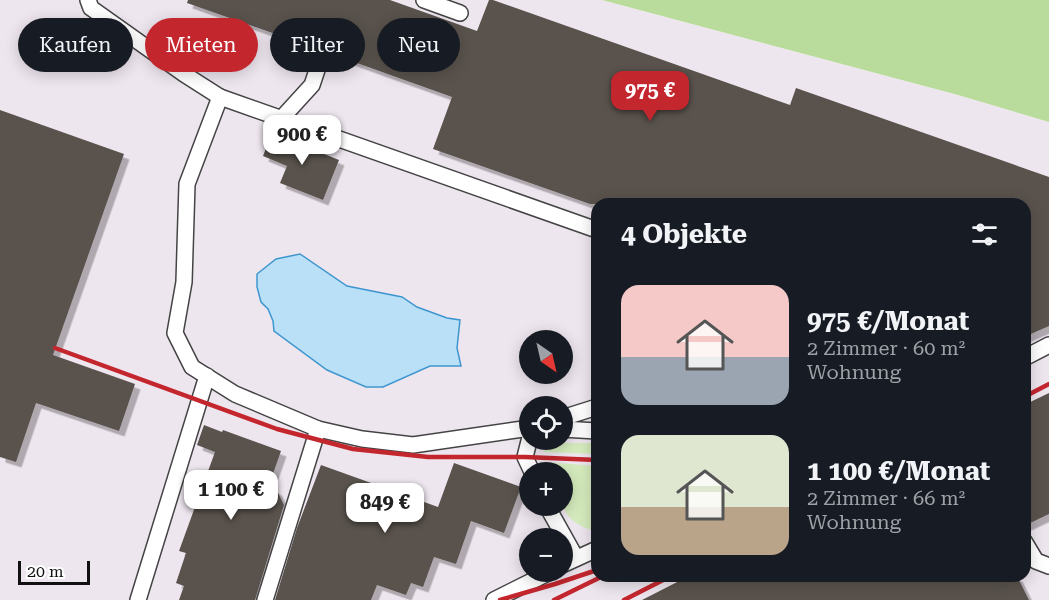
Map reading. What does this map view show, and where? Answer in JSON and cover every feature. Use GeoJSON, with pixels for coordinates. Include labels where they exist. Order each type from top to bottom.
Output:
{"type":"FeatureCollection","features":[{"type":"Feature","properties":{"kind":"lane"},"geometry":{"type":"LineString","coordinates":[[88,0],[91,8],[184,75],[220,97],[591,228]]}},
{"type":"Feature","properties":{"kind":"lane"},"geometry":{"type":"LineString","coordinates":[[424,0],[460,13]]}},
{"type":"Feature","properties":{"kind":"lane"},"geometry":{"type":"LineString","coordinates":[[280,119],[312,86],[316,72]]}},
{"type":"Feature","properties":{"kind":"lane"},"geometry":{"type":"LineString","coordinates":[[220,97],[187,184],[184,282],[175,333],[192,367],[235,394],[318,429],[362,439],[413,445],[519,430]]}},
{"type":"Feature","properties":{"kind":"lane"},"geometry":{"type":"LineString","coordinates":[[1031,354],[1049,345]]}},
{"type":"Feature","properties":{"kind":"lane"},"geometry":{"type":"LineString","coordinates":[[138,600],[207,376]]}},
{"type":"Feature","properties":{"kind":"lane"},"geometry":{"type":"LineString","coordinates":[[573,415],[591,409]]}},
{"type":"Feature","properties":{"kind":"lane"},"geometry":{"type":"LineString","coordinates":[[265,600],[318,429]]}},
{"type":"Feature","properties":{"kind":"lane"},"geometry":{"type":"LineString","coordinates":[[573,430],[591,431]]}},
{"type":"Feature","properties":{"kind":"lane"},"geometry":{"type":"LineString","coordinates":[[573,560],[591,552]]}},
{"type":"Feature","properties":{"kind":"lane"},"geometry":{"type":"LineString","coordinates":[[1031,553],[1036,561],[1049,566]]}},
{"type":"Feature","properties":{"kind":"lane"},"geometry":{"type":"LineString","coordinates":[[494,600],[530,582]]}},
{"type":"Feature","properties":{"kind":"shaded area"},"geometry":{"type":"Polygon","coordinates":[[[0,0],[602,0],[958,95],[1049,122],[1049,600],[0,600],[0,0]],[[300,254],[268,309],[274,321],[274,331],[327,370],[366,387],[383,387],[430,366],[460,366],[457,348],[459,320],[417,307],[402,297],[347,286],[300,254]]]}},
{"type":"Feature","properties":{"kind":"green space"},"geometry":{"type":"Polygon","coordinates":[[[602,0],[1049,0],[1049,122],[958,95],[602,0]]]}},
{"type":"Feature","properties":{"kind":"green space"},"geometry":{"type":"Polygon","coordinates":[[[573,443],[591,443],[591,454],[543,452],[545,450],[573,450],[573,443]]]}},
{"type":"Feature","properties":{"kind":"green space"},"geometry":{"type":"Polygon","coordinates":[[[573,464],[591,466],[591,529],[569,516],[573,516],[573,464]]]}},
{"type":"Feature","properties":{"kind":"water"},"geometry":{"type":"Polygon","coordinates":[[[300,254],[347,286],[402,297],[417,307],[447,318],[460,320],[457,348],[461,366],[430,366],[383,387],[366,387],[327,370],[274,331],[273,321],[268,309],[261,302],[257,287],[257,274],[276,259],[300,254]]]}},
{"type":"Feature","properties":{"kind":"building"},"geometry":{"type":"Polygon","coordinates":[[[188,0],[390,0],[441,18],[377,18],[377,70],[365,66],[365,18],[270,18],[270,32],[258,28],[258,18],[230,18],[187,3],[188,0]]]}},
{"type":"Feature","properties":{"kind":"building"},"geometry":{"type":"Polygon","coordinates":[[[489,0],[493,0],[790,105],[796,88],[1049,177],[1049,326],[1031,334],[1031,198],[591,198],[590,204],[433,149],[452,97],[382,72],[460,72],[460,25],[477,31],[489,0]]]}},
{"type":"Feature","properties":{"kind":"building"},"geometry":{"type":"Polygon","coordinates":[[[0,110],[124,154],[53,355],[135,384],[119,431],[36,403],[16,462],[0,457],[0,110]]]}},
{"type":"Feature","properties":{"kind":"building"},"geometry":{"type":"Polygon","coordinates":[[[272,133],[339,160],[323,200],[280,183],[287,166],[263,156],[272,133]]]}},
{"type":"Feature","properties":{"kind":"building"},"geometry":{"type":"Polygon","coordinates":[[[1049,393],[1049,514],[1031,523],[1031,402],[1049,393]]]}},
{"type":"Feature","properties":{"kind":"building"},"geometry":{"type":"Polygon","coordinates":[[[204,425],[281,451],[269,485],[277,491],[284,505],[255,600],[179,600],[184,586],[176,583],[186,553],[179,551],[215,452],[197,445],[204,425]]]}},
{"type":"Feature","properties":{"kind":"building"},"geometry":{"type":"Polygon","coordinates":[[[454,463],[519,486],[519,492],[504,533],[471,521],[456,564],[434,557],[423,587],[411,583],[406,595],[377,585],[371,600],[275,600],[297,528],[321,465],[438,507],[454,463]]]}},
{"type":"Feature","properties":{"kind":"building"},"geometry":{"type":"Polygon","coordinates":[[[677,582],[1020,582],[1029,600],[642,600],[677,582]]]}},
{"type":"Feature","properties":{"kind":"railway"},"geometry":{"type":"LineString","coordinates":[[55,348],[277,429],[353,449],[428,457],[591,460]]}},
{"type":"Feature","properties":{"kind":"railway"},"geometry":{"type":"LineString","coordinates":[[1031,393],[1049,384]]}},
{"type":"Feature","properties":{"kind":"railway"},"geometry":{"type":"LineString","coordinates":[[500,600],[591,572]]}},
{"type":"Feature","properties":{"kind":"railway"},"geometry":{"type":"LineString","coordinates":[[554,600],[591,582]]}},
{"type":"Feature","properties":{"kind":"railway"},"geometry":{"type":"LineString","coordinates":[[624,600],[659,582]]}}]}
